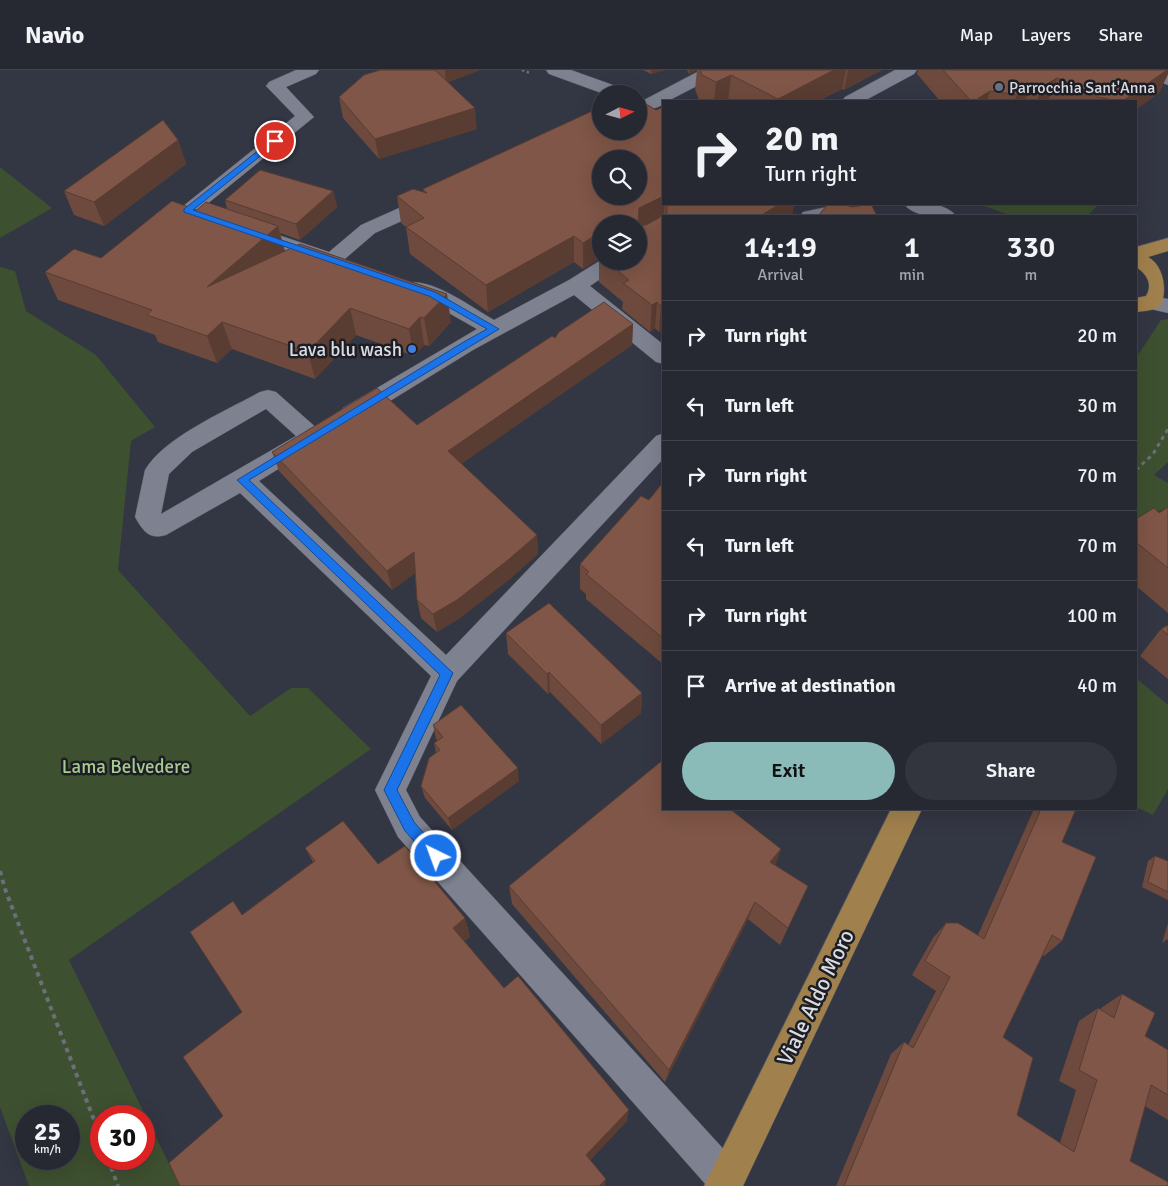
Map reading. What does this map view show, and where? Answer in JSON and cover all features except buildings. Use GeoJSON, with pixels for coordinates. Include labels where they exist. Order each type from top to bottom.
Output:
{"type":"FeatureCollection","features":[{"type":"Feature","properties":{"kind":"main road"},"geometry":{"type":"LineString","coordinates":[[1137,252],[1151,250],[1168,244]]}},
{"type":"Feature","properties":{"kind":"main road"},"geometry":{"type":"LineString","coordinates":[[1137,259],[1155,268],[1167,278],[1168,292],[1162,298],[1147,306]]}},
{"type":"Feature","properties":{"kind":"main road","name":"Viale Aldo Moro"},"geometry":{"type":"LineString","coordinates":[[724,1183],[907,810]]}},
{"type":"Feature","properties":{"kind":"street"},"geometry":{"type":"LineString","coordinates":[[310,70],[275,86],[305,117],[187,211],[341,263],[368,229],[453,191]]}},
{"type":"Feature","properties":{"kind":"street"},"geometry":{"type":"LineString","coordinates":[[555,70],[596,85]]}},
{"type":"Feature","properties":{"kind":"street"},"geometry":{"type":"LineString","coordinates":[[648,103],[714,70]]}},
{"type":"Feature","properties":{"kind":"street"},"geometry":{"type":"LineString","coordinates":[[1144,70],[1168,80]]}},
{"type":"Feature","properties":{"kind":"street"},"geometry":{"type":"LineString","coordinates":[[853,100],[901,71]]}},
{"type":"Feature","properties":{"kind":"street"},"geometry":{"type":"LineString","coordinates":[[917,205],[943,215]]}},
{"type":"Feature","properties":{"kind":"street"},"geometry":{"type":"LineString","coordinates":[[816,215],[828,213],[849,215]]}},
{"type":"Feature","properties":{"kind":"street"},"geometry":{"type":"LineString","coordinates":[[312,437],[268,398],[183,446],[156,470],[148,517],[157,528],[242,480],[465,345],[576,285],[600,270]]}},
{"type":"Feature","properties":{"kind":"street"},"geometry":{"type":"LineString","coordinates":[[396,282],[432,294],[494,329]]}},
{"type":"Feature","properties":{"kind":"street"},"geometry":{"type":"LineString","coordinates":[[576,285],[662,355]]}},
{"type":"Feature","properties":{"kind":"street"},"geometry":{"type":"LineString","coordinates":[[662,444],[447,673],[390,790],[409,827],[724,1183]]}},
{"type":"Feature","properties":{"kind":"street"},"geometry":{"type":"LineString","coordinates":[[242,480],[447,673]]}},
{"type":"Feature","properties":{"kind":"path"},"geometry":{"type":"LineString","coordinates":[[1137,469],[1153,454],[1168,429]]}},
{"type":"Feature","properties":{"kind":"path"},"geometry":{"type":"LineString","coordinates":[[0,871],[5,889],[73,1058],[90,1107]]}},
{"type":"Feature","properties":{"kind":"path"},"geometry":{"type":"LineString","coordinates":[[112,1170],[118,1186]]}},
{"type":"Feature","properties":{"kind":"green space"},"geometry":{"type":"Polygon","coordinates":[[[0,167],[52,208],[0,238],[0,167]]]}},
{"type":"Feature","properties":{"kind":"green space"},"geometry":{"type":"Polygon","coordinates":[[[982,205],[1098,205],[1088,215],[1009,215],[982,205]]]}},
{"type":"Feature","properties":{"kind":"green space","name":"Lama Belvedere"},"geometry":{"type":"Polygon","coordinates":[[[0,267],[15,271],[26,311],[96,355],[155,427],[131,441],[118,570],[250,716],[291,688],[308,688],[371,749],[69,960],[140,1105],[90,1105],[90,1170],[155,1170],[155,1135],[180,1186],[29,1186],[23,1170],[80,1170],[80,1105],[15,1105],[15,1148],[0,1107],[0,267]]]}},
{"type":"Feature","properties":{"kind":"green space"},"geometry":{"type":"Polygon","coordinates":[[[1168,319],[1168,462],[1154,475],[1168,483],[1168,507],[1137,522],[1137,356],[1161,320],[1168,319]]]}},
{"type":"Feature","properties":{"kind":"green space"},"geometry":{"type":"Polygon","coordinates":[[[1137,679],[1168,705],[1168,789],[1153,815],[1137,807],[1137,679]]]}},
{"type":"Feature","properties":{"kind":"place","name":"Parrocchia Sant'Anna"},"geometry":{"type":"Point","coordinates":[999,87]}},
{"type":"Feature","properties":{"kind":"place","name":"Lava blu wash"},"geometry":{"type":"Point","coordinates":[412,349]}},
{"type":"Feature","properties":{"kind":"route"},"geometry":{"type":"LineString","coordinates":[[275,141],[187,211],[432,294],[494,329],[242,480],[447,673],[390,790],[409,827],[436,856]]}}]}
